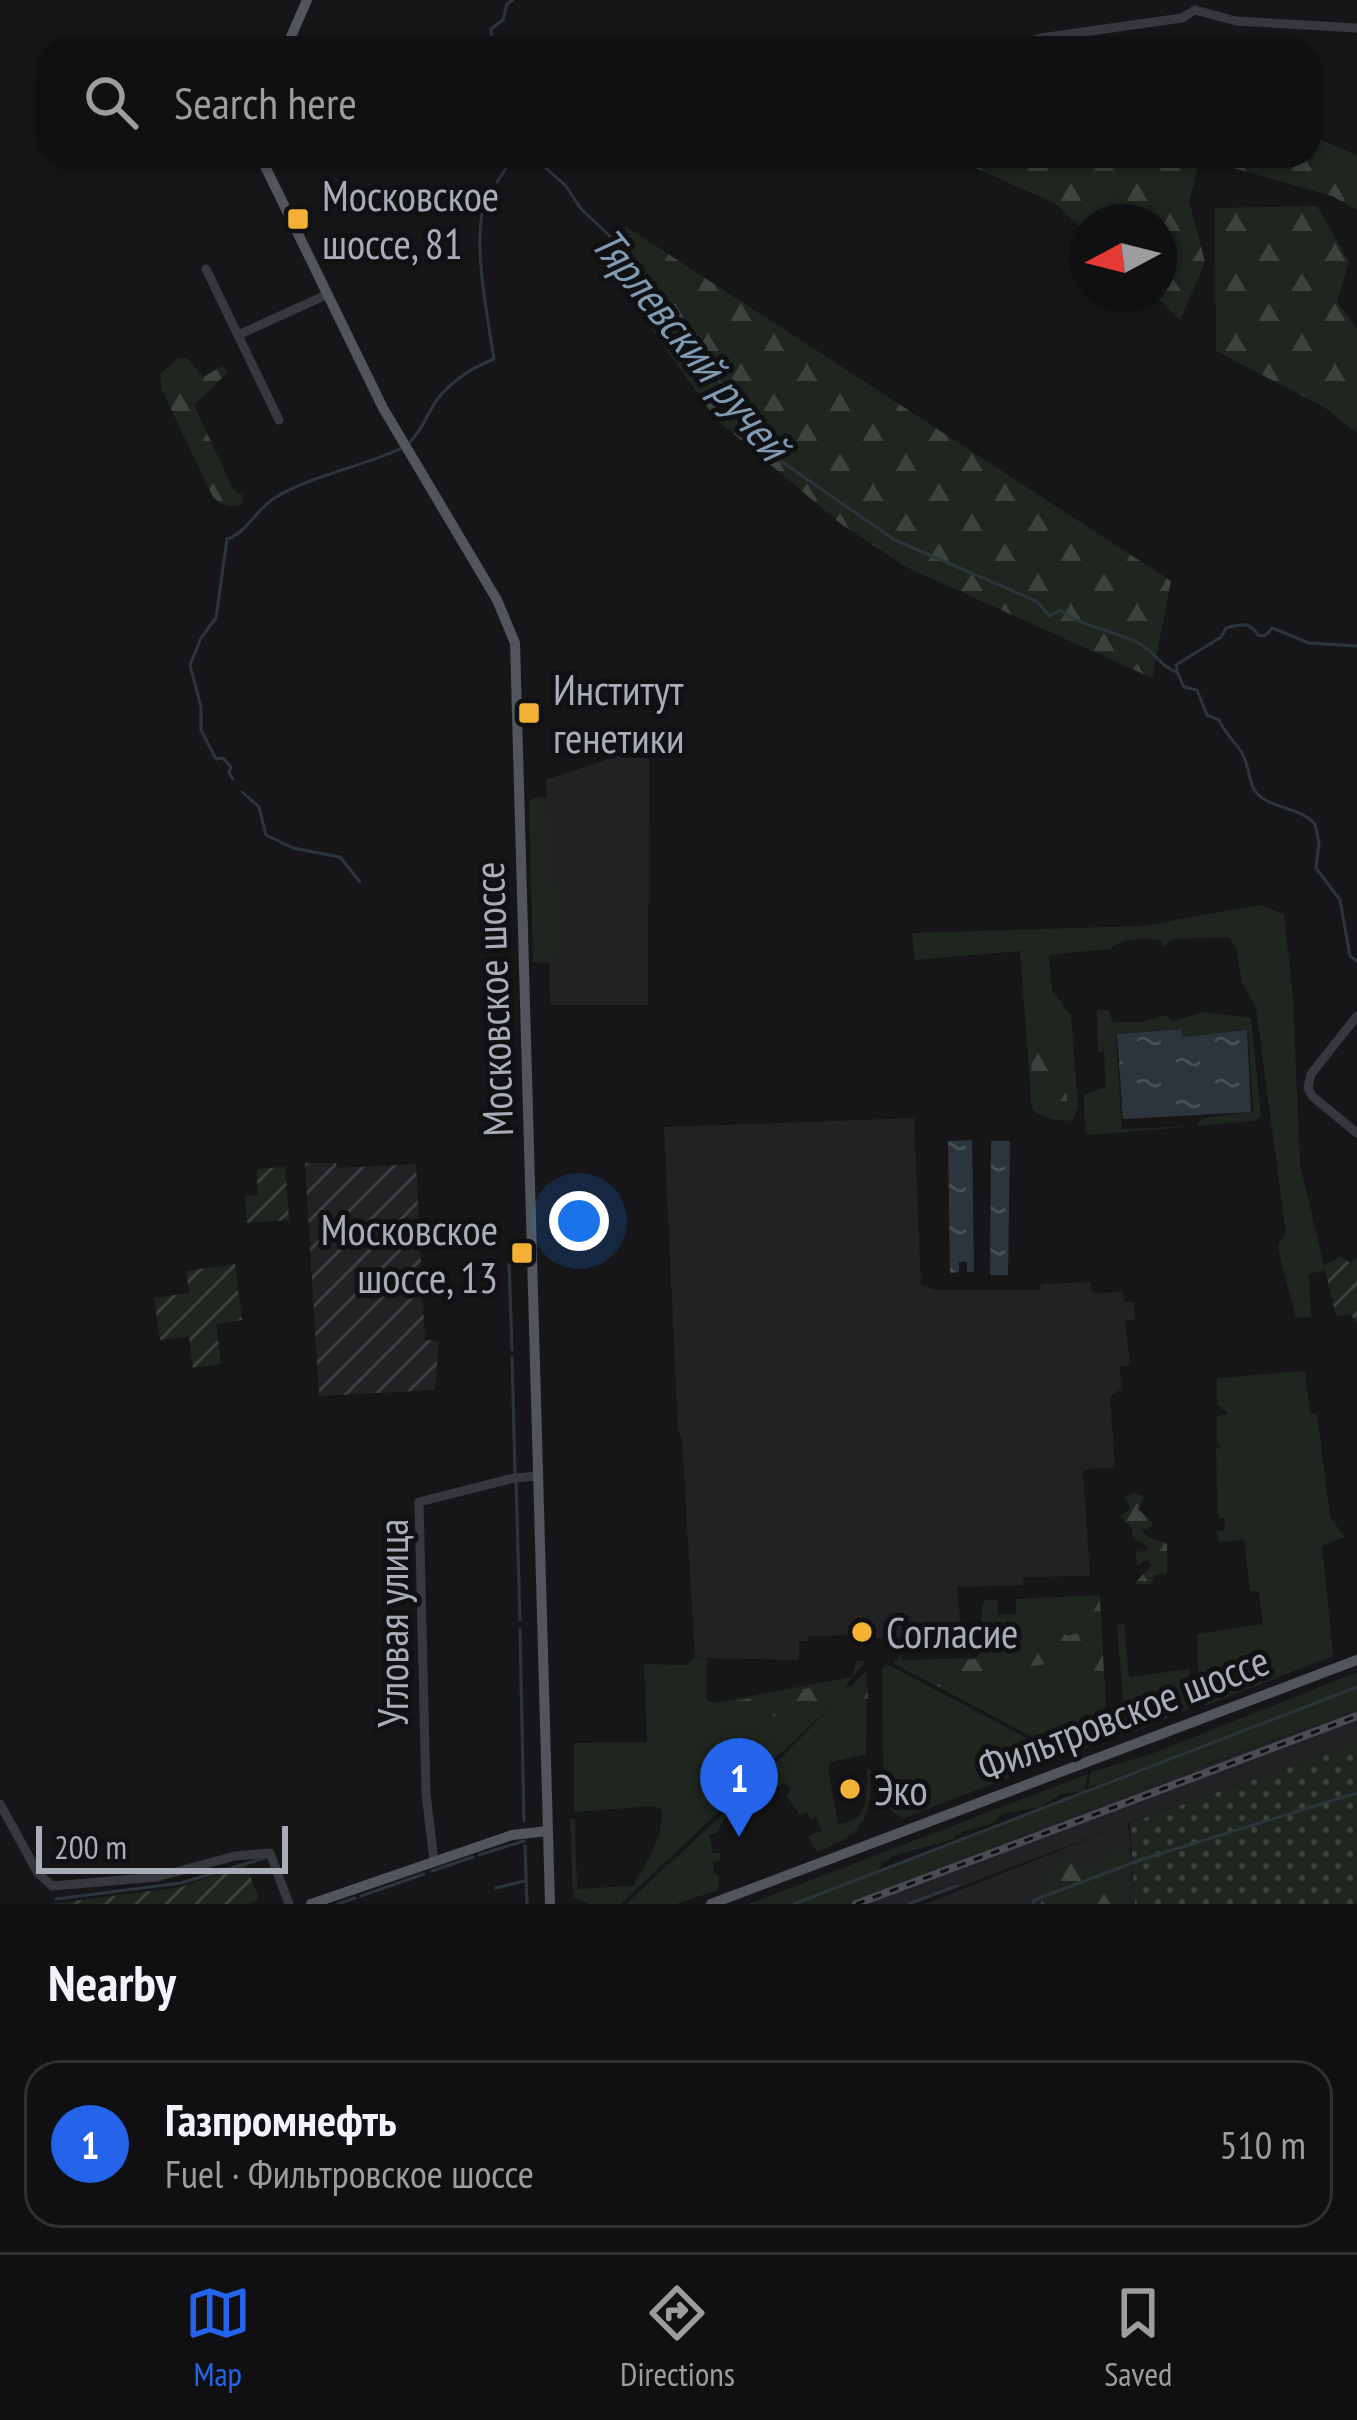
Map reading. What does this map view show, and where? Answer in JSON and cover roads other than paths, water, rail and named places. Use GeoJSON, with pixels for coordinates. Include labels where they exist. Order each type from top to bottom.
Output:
{"type":"FeatureCollection","features":[{"type":"Feature","properties":{"kind":"main road"},"geometry":{"type":"LineString","coordinates":[[291,36],[307,0]]}},
{"type":"Feature","properties":{"kind":"main road","name":"Московское шоссе"},"geometry":{"type":"LineString","coordinates":[[266,168],[400,439],[497,599],[515,643],[550,1904]]}},
{"type":"Feature","properties":{"kind":"main road","name":"Фильтровское шоссе"},"geometry":{"type":"LineString","coordinates":[[711,1904],[1357,1660]]}},
{"type":"Feature","properties":{"kind":"main road"},"geometry":{"type":"LineString","coordinates":[[311,1904],[512,1834],[548,1831]]}},
{"type":"Feature","properties":{"kind":"street"},"geometry":{"type":"LineString","coordinates":[[1055,36],[1182,18],[1192,5],[1236,21],[1357,28]]}},
{"type":"Feature","properties":{"kind":"street"},"geometry":{"type":"LineString","coordinates":[[206,269],[279,419]]}},
{"type":"Feature","properties":{"kind":"street"},"geometry":{"type":"LineString","coordinates":[[238,335],[326,295]]}},
{"type":"Feature","properties":{"kind":"street"},"geometry":{"type":"LineString","coordinates":[[1357,1016],[1311,1074],[1308,1088],[1357,1133]]}},
{"type":"Feature","properties":{"kind":"street","name":"Угловая улица"},"geometry":{"type":"LineString","coordinates":[[434,1862],[426,1794],[419,1502],[539,1476]]}},
{"type":"Feature","properties":{"kind":"street"},"geometry":{"type":"LineString","coordinates":[[0,1804],[38,1873],[52,1886],[157,1877],[244,1854],[270,1853],[289,1904]]}},
{"type":"Feature","properties":{"kind":"water"},"geometry":{"type":"Polygon","coordinates":[[[1181,1029],[1182,1037],[1247,1030],[1251,1112],[1123,1119],[1117,1034],[1181,1029]]]}},
{"type":"Feature","properties":{"kind":"water"},"geometry":{"type":"Polygon","coordinates":[[[972,1140],[974,1272],[967,1272],[967,1262],[959,1262],[959,1272],[950,1273],[948,1141],[972,1140]]]}},
{"type":"Feature","properties":{"kind":"water"},"geometry":{"type":"Polygon","coordinates":[[[991,1141],[1010,1141],[1008,1275],[990,1275],[991,1141]]]}},
{"type":"Feature","properties":{"kind":"waterway","name":"Тярлевский ручей"},"geometry":{"type":"LineString","coordinates":[[491,36],[491,29],[503,20],[513,0]]}},
{"type":"Feature","properties":{"kind":"waterway"},"geometry":{"type":"LineString","coordinates":[[497,182],[506,168]]}},
{"type":"Feature","properties":{"kind":"waterway","name":"Тярлевский ручей"},"geometry":{"type":"LineString","coordinates":[[546,168],[629,254],[772,455],[895,540],[1036,601],[1050,616],[1060,610],[1140,644],[1177,672],[1184,687],[1197,690],[1207,715],[1219,720],[1242,753],[1257,794],[1315,824],[1316,868],[1340,900],[1350,956],[1357,961]]}},
{"type":"Feature","properties":{"kind":"waterway"},"geometry":{"type":"LineString","coordinates":[[408,444],[448,387],[494,359],[480,249],[489,190]]}},
{"type":"Feature","properties":{"kind":"waterway"},"geometry":{"type":"LineString","coordinates":[[233,779],[231,767],[223,758],[216,759],[201,730],[201,707],[190,665],[216,618],[227,539],[290,490],[400,449]]}},
{"type":"Feature","properties":{"kind":"waterway"},"geometry":{"type":"LineString","coordinates":[[1177,670],[1176,665],[1221,637],[1226,628],[1241,625],[1259,636],[1272,628],[1309,643],[1357,646]]}},
{"type":"Feature","properties":{"kind":"waterway"},"geometry":{"type":"LineString","coordinates":[[242,792],[259,807],[266,835],[293,848],[340,857],[360,882]]}},
{"type":"Feature","properties":{"kind":"waterway"},"geometry":{"type":"LineString","coordinates":[[509,1262],[512,1350]]}},
{"type":"Feature","properties":{"kind":"waterway"},"geometry":{"type":"LineString","coordinates":[[512,1357],[515,1472]]}},
{"type":"Feature","properties":{"kind":"waterway"},"geometry":{"type":"LineString","coordinates":[[516,1482],[520,1620]]}},
{"type":"Feature","properties":{"kind":"waterway"},"geometry":{"type":"LineString","coordinates":[[520,1629],[524,1821]]}},
{"type":"Feature","properties":{"kind":"waterway"},"geometry":{"type":"LineString","coordinates":[[794,1904],[1357,1687]]}},
{"type":"Feature","properties":{"kind":"waterway"},"geometry":{"type":"LineString","coordinates":[[1033,1904],[1143,1859],[1357,1793]]}},
{"type":"Feature","properties":{"kind":"waterway"},"geometry":{"type":"LineString","coordinates":[[479,1855],[524,1841]]}},
{"type":"Feature","properties":{"kind":"waterway"},"geometry":{"type":"LineString","coordinates":[[525,1846],[527,1904]]}},
{"type":"Feature","properties":{"kind":"waterway"},"geometry":{"type":"LineString","coordinates":[[432,1871],[473,1857]]}},
{"type":"Feature","properties":{"kind":"waterway"},"geometry":{"type":"LineString","coordinates":[[56,1899],[181,1883],[265,1858]]}},
{"type":"Feature","properties":{"kind":"waterway"},"geometry":{"type":"LineString","coordinates":[[361,1896],[424,1874]]}},
{"type":"Feature","properties":{"kind":"waterway"},"geometry":{"type":"LineString","coordinates":[[496,1888],[524,1881]]}},
{"type":"Feature","properties":{"kind":"waterway"},"geometry":{"type":"LineString","coordinates":[[908,1904],[957,1886]]}},
{"type":"Feature","properties":{"kind":"waterway"},"geometry":{"type":"LineString","coordinates":[[338,1904],[355,1898]]}},
{"type":"Feature","properties":{"kind":"railway"},"geometry":{"type":"LineString","coordinates":[[856,1904],[1357,1716]]}},
{"type":"Feature","properties":{"kind":"place","name":"Московское шоссе, 81"},"geometry":{"type":"Point","coordinates":[298,219]}},
{"type":"Feature","properties":{"kind":"place","name":"Институт генетики"},"geometry":{"type":"Point","coordinates":[529,713]}},
{"type":"Feature","properties":{"kind":"place","name":"Московское шоссе, 13"},"geometry":{"type":"Point","coordinates":[522,1253]}},
{"type":"Feature","properties":{"kind":"place","name":"Согласие"},"geometry":{"type":"Point","coordinates":[862,1632]}},
{"type":"Feature","properties":{"kind":"place","name":"Эко"},"geometry":{"type":"Point","coordinates":[850,1789]}},
{"type":"Feature","properties":{"kind":"place","name":"Газпромнефть"},"geometry":{"type":"Point","coordinates":[739,1837]}}]}
